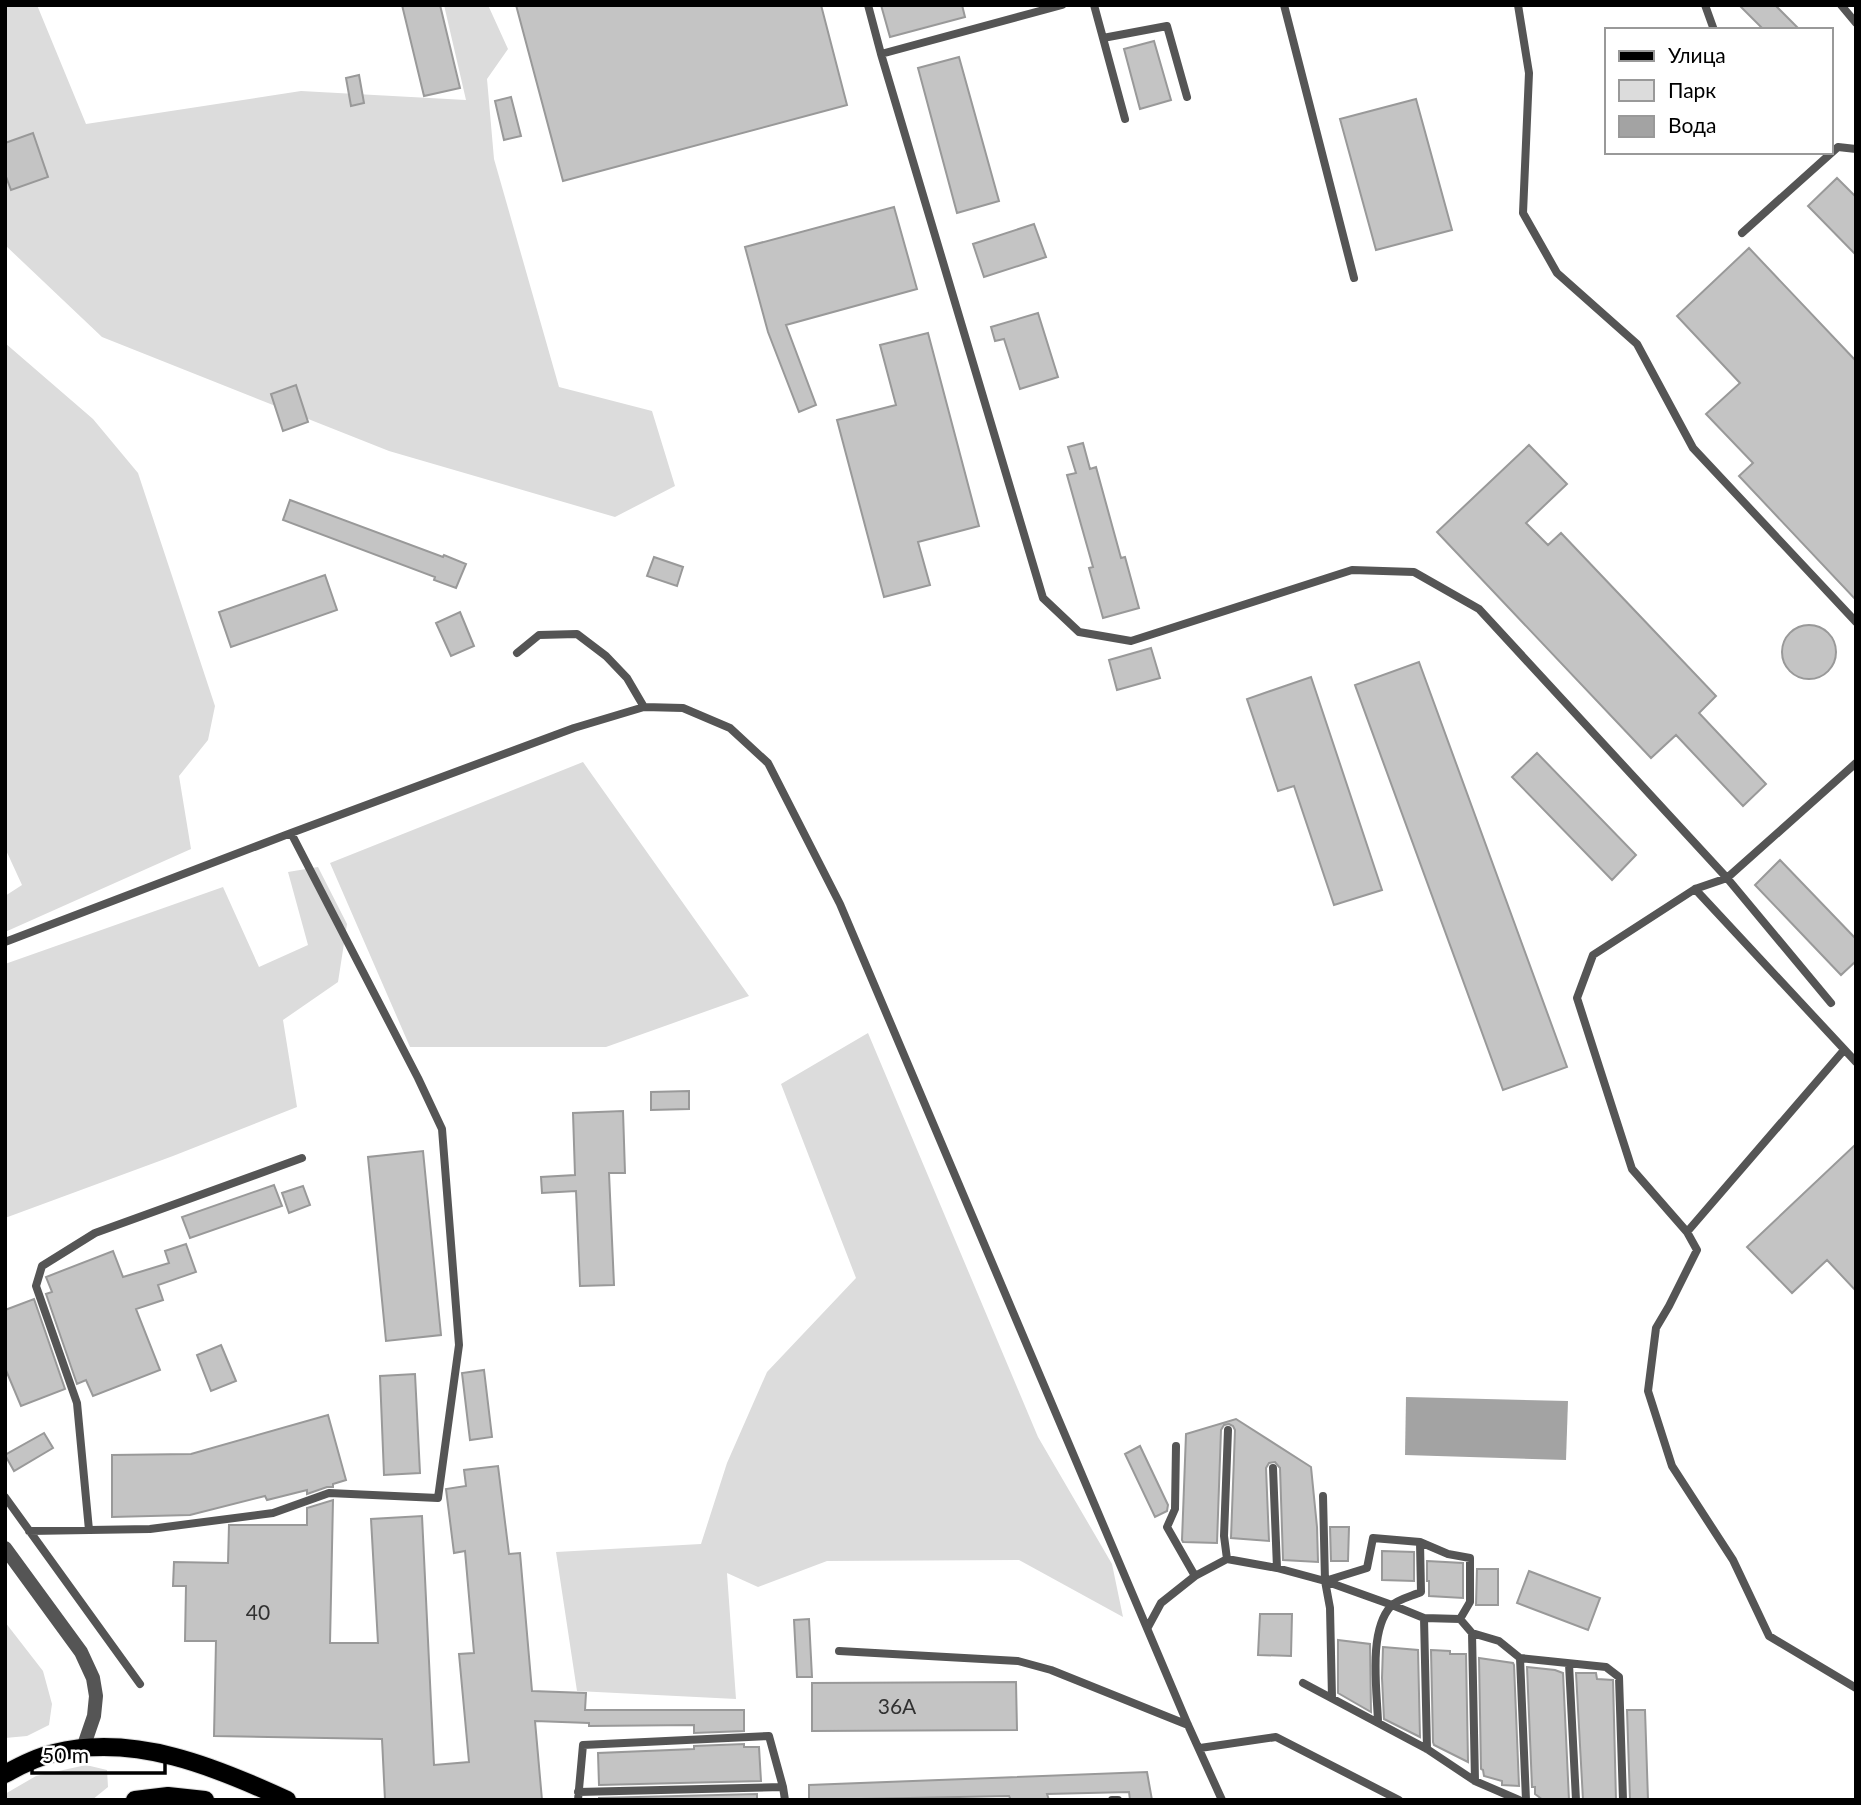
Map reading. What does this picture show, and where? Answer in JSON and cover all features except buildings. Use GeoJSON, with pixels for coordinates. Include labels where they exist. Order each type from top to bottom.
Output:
{"type":"FeatureCollection","features":[{"type":"Feature","properties":{"kind":"main road"},"geometry":{"type":"LineString","coordinates":[[5,1774],[27,1762],[55,1752],[83,1748],[148,1751],[184,1759],[236,1776],[287,1800]]}},
{"type":"Feature","properties":{"kind":"main road"},"geometry":{"type":"LineString","coordinates":[[135,1800],[168,1796],[205,1800]]}},
{"type":"Feature","properties":{"kind":"street"},"geometry":{"type":"LineString","coordinates":[[5,1548],[81,1652],[93,1678],[96,1696],[94,1716],[83,1748]]}},
{"type":"Feature","properties":{"kind":"lane"},"geometry":{"type":"LineString","coordinates":[[868,5],[1043,598],[1079,632],[1131,641],[1352,570],[1414,572],[1479,609],[1727,878],[1831,1003]]}},
{"type":"Feature","properties":{"kind":"lane"},"geometry":{"type":"LineString","coordinates":[[881,54],[1062,5]]}},
{"type":"Feature","properties":{"kind":"lane"},"geometry":{"type":"LineString","coordinates":[[1094,5],[1125,119]]}},
{"type":"Feature","properties":{"kind":"lane"},"geometry":{"type":"LineString","coordinates":[[1284,5],[1354,278]]}},
{"type":"Feature","properties":{"kind":"lane"},"geometry":{"type":"LineString","coordinates":[[1518,5],[1528,73],[1523,213],[1557,273],[1637,344],[1693,448],[1856,622]]}},
{"type":"Feature","properties":{"kind":"lane"},"geometry":{"type":"LineString","coordinates":[[1706,5],[1713,28]]}},
{"type":"Feature","properties":{"kind":"lane"},"geometry":{"type":"LineString","coordinates":[[1841,5],[1856,23]]}},
{"type":"Feature","properties":{"kind":"lane"},"geometry":{"type":"LineString","coordinates":[[1103,38],[1167,26],[1186,97]]}},
{"type":"Feature","properties":{"kind":"lane"},"geometry":{"type":"LineString","coordinates":[[1833,151],[1838,147],[1856,149]]}},
{"type":"Feature","properties":{"kind":"lane"},"geometry":{"type":"LineString","coordinates":[[1742,233],[1830,154]]}},
{"type":"Feature","properties":{"kind":"lane"},"geometry":{"type":"LineString","coordinates":[[517,653],[539,635],[577,634],[606,656],[627,678],[644,707]]}},
{"type":"Feature","properties":{"kind":"lane"},"geometry":{"type":"LineString","coordinates":[[5,942],[291,833],[574,729],[644,707],[683,708],[730,728],[768,763],[841,904],[1222,1800]]}},
{"type":"Feature","properties":{"kind":"lane"},"geometry":{"type":"LineString","coordinates":[[1856,763],[1727,878],[1695,889],[1593,955],[1577,998],[1632,1169],[1687,1231],[1697,1250],[1656,1328],[1648,1391],[1672,1466],[1733,1560],[1769,1636],[1856,1688]]}},
{"type":"Feature","properties":{"kind":"lane"},"geometry":{"type":"LineString","coordinates":[[29,1531],[150,1529],[273,1513],[329,1493],[438,1498],[459,1346],[442,1129],[291,833]]}},
{"type":"Feature","properties":{"kind":"lane"},"geometry":{"type":"LineString","coordinates":[[1695,889],[1856,1062]]}},
{"type":"Feature","properties":{"kind":"lane"},"geometry":{"type":"LineString","coordinates":[[1687,1231],[1844,1049]]}},
{"type":"Feature","properties":{"kind":"lane"},"geometry":{"type":"LineString","coordinates":[[89,1530],[77,1403],[36,1286],[42,1266],[95,1233],[302,1158]]}},
{"type":"Feature","properties":{"kind":"lane"},"geometry":{"type":"LineString","coordinates":[[1227,1559],[1224,1536],[1228,1430]]}},
{"type":"Feature","properties":{"kind":"lane"},"geometry":{"type":"LineString","coordinates":[[1176,1446],[1175,1509],[1167,1527],[1195,1576]]}},
{"type":"Feature","properties":{"kind":"lane"},"geometry":{"type":"LineString","coordinates":[[1273,1468],[1277,1567]]}},
{"type":"Feature","properties":{"kind":"lane"},"geometry":{"type":"LineString","coordinates":[[1323,1496],[1332,1698]]}},
{"type":"Feature","properties":{"kind":"lane"},"geometry":{"type":"LineString","coordinates":[[5,1497],[140,1684]]}},
{"type":"Feature","properties":{"kind":"lane"},"geometry":{"type":"LineString","coordinates":[[1325,1581],[1367,1568],[1373,1538],[1419,1542],[1448,1554],[1470,1558],[1469,1602],[1460,1619]]}},
{"type":"Feature","properties":{"kind":"lane"},"geometry":{"type":"LineString","coordinates":[[1378,1723],[1376,1646],[1380,1623],[1392,1605],[1421,1592],[1419,1542]]}},
{"type":"Feature","properties":{"kind":"lane"},"geometry":{"type":"LineString","coordinates":[[1148,1627],[1161,1604],[1195,1576],[1227,1559],[1277,1567],[1325,1581],[1424,1618],[1460,1619],[1472,1633],[1499,1641],[1520,1658],[1606,1667],[1619,1677],[1623,1800]]}},
{"type":"Feature","properties":{"kind":"lane"},"geometry":{"type":"LineString","coordinates":[[1424,1618],[1427,1749]]}},
{"type":"Feature","properties":{"kind":"lane"},"geometry":{"type":"LineString","coordinates":[[1472,1633],[1475,1781]]}},
{"type":"Feature","properties":{"kind":"lane"},"geometry":{"type":"LineString","coordinates":[[839,1651],[1018,1661],[1051,1670],[1188,1725]]}},
{"type":"Feature","properties":{"kind":"lane"},"geometry":{"type":"LineString","coordinates":[[1520,1658],[1526,1800]]}},
{"type":"Feature","properties":{"kind":"lane"},"geometry":{"type":"LineString","coordinates":[[1569,1664],[1576,1800]]}},
{"type":"Feature","properties":{"kind":"lane"},"geometry":{"type":"LineString","coordinates":[[1303,1683],[1427,1749],[1475,1781],[1519,1800]]}},
{"type":"Feature","properties":{"kind":"lane"},"geometry":{"type":"LineString","coordinates":[[783,1787],[578,1796],[583,1745],[769,1736],[783,1787],[785,1800]]}},
{"type":"Feature","properties":{"kind":"lane"},"geometry":{"type":"LineString","coordinates":[[1200,1748],[1276,1737],[1399,1800]]}},
{"type":"Feature","properties":{"kind":"lane"},"geometry":{"type":"LineString","coordinates":[[1111,1800],[1118,1800]]}},
{"type":"Feature","properties":{"kind":"green space"},"geometry":{"type":"Polygon","coordinates":[[[5,5],[37,5],[86,124],[301,91],[466,100],[444,5],[488,5],[508,49],[487,79],[494,159],[559,387],[652,411],[675,486],[615,517],[389,451],[102,337],[5,245],[5,5]]]}},
{"type":"Feature","properties":{"kind":"green space"},"geometry":{"type":"Polygon","coordinates":[[[5,343],[93,419],[138,473],[215,706],[208,740],[179,776],[191,849],[5,932],[5,896],[22,885],[5,848],[5,343]]]}},
{"type":"Feature","properties":{"kind":"green space"},"geometry":{"type":"Polygon","coordinates":[[[583,762],[749,996],[606,1047],[410,1047],[330,863],[583,762]]]}},
{"type":"Feature","properties":{"kind":"green space"},"geometry":{"type":"Polygon","coordinates":[[[318,867],[347,924],[338,982],[283,1020],[297,1107],[5,1218],[5,964],[223,887],[259,967],[308,945],[288,872],[318,867]]]}},
{"type":"Feature","properties":{"kind":"green space"},"geometry":{"type":"Polygon","coordinates":[[[868,1033],[1038,1437],[1112,1564],[1123,1617],[1019,1560],[827,1561],[758,1587],[727,1573],[736,1699],[577,1691],[556,1552],[701,1544],[727,1463],[767,1372],[856,1278],[781,1084],[868,1033]]]}},
{"type":"Feature","properties":{"kind":"green space"},"geometry":{"type":"Polygon","coordinates":[[[5,1622],[43,1671],[52,1704],[49,1725],[27,1736],[5,1738],[5,1622]]]}},
{"type":"Feature","properties":{"kind":"green space"},"geometry":{"type":"Polygon","coordinates":[[[86,1765],[107,1770],[108,1787],[92,1800],[5,1800],[5,1794],[36,1776],[86,1765]]]}},
{"type":"Feature","properties":{"kind":"water"},"geometry":{"type":"Polygon","coordinates":[[[1406,1397],[1568,1401],[1566,1460],[1405,1455],[1406,1397]]]}}]}
